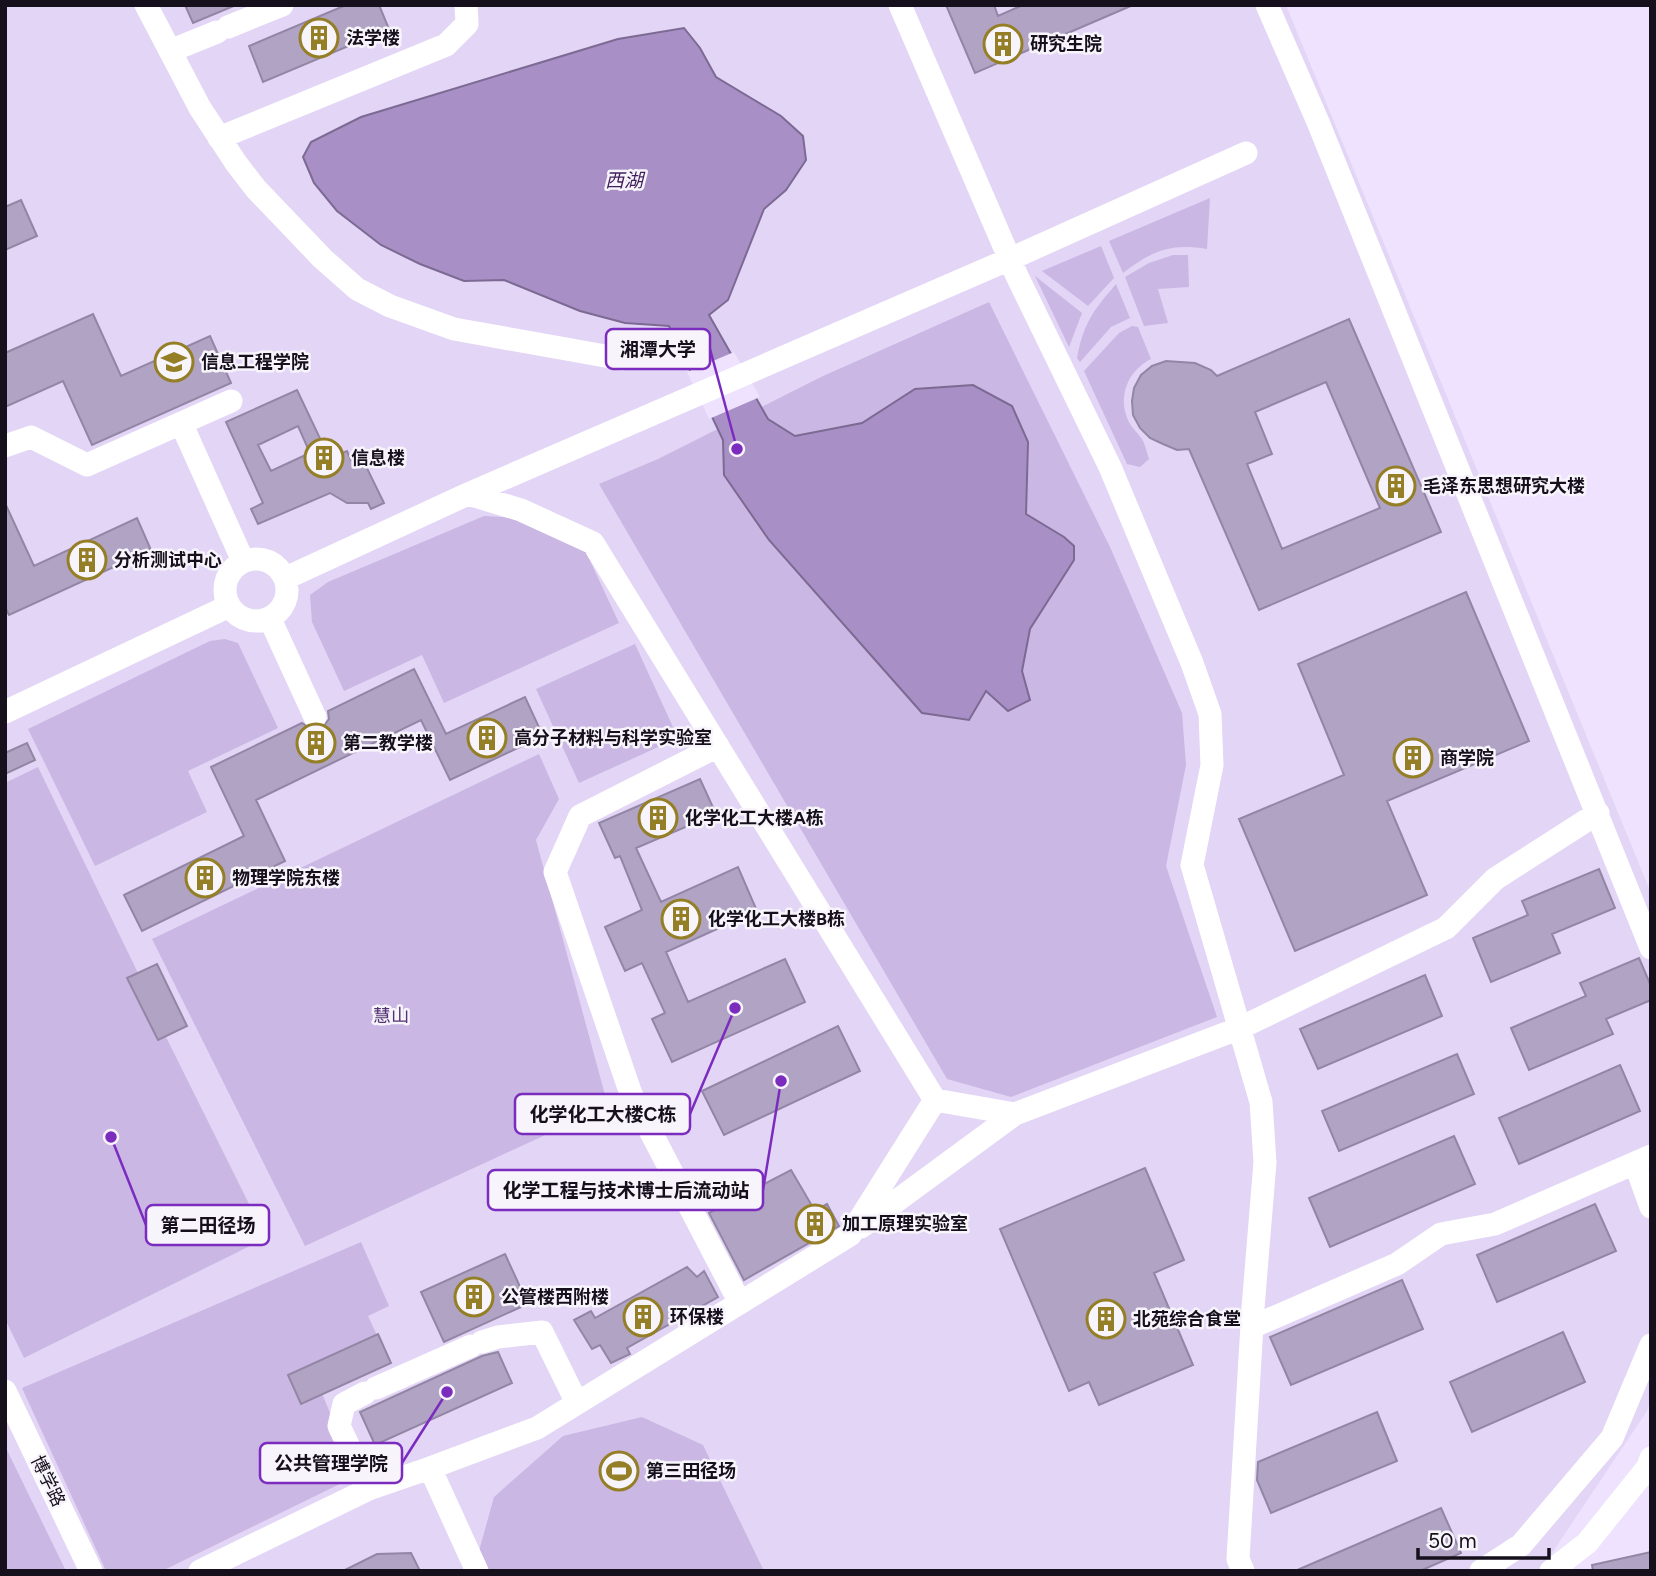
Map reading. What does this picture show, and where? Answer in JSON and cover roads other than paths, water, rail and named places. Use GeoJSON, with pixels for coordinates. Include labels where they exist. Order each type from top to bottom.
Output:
{"type":"FeatureCollection","features":[{"type":"Feature","properties":{"kind":"street"},"geometry":{"type":"LineString","coordinates":[[146,5],[200,108],[256,189],[323,259],[356,289],[390,306],[454,329],[622,359]]}},
{"type":"Feature","properties":{"kind":"street"},"geometry":{"type":"LineString","coordinates":[[170,51],[282,5]]}},
{"type":"Feature","properties":{"kind":"street"},"geometry":{"type":"LineString","coordinates":[[219,138],[446,45],[467,24],[466,5]]}},
{"type":"Feature","properties":{"kind":"street"},"geometry":{"type":"LineString","coordinates":[[900,5],[1010,259],[1110,467],[1192,663],[1210,714],[1212,765],[1192,865],[1261,1102],[1265,1162],[1238,1559],[1243,1571]]}},
{"type":"Feature","properties":{"kind":"street"},"geometry":{"type":"LineString","coordinates":[[1267,5],[1318,122],[1651,948]]}},
{"type":"Feature","properties":{"kind":"street"},"geometry":{"type":"LineString","coordinates":[[286,578],[592,439],[1010,259],[1246,153]]}},
{"type":"Feature","properties":{"kind":"street"},"geometry":{"type":"LineString","coordinates":[[5,446],[31,437],[88,465],[232,401]]}},
{"type":"Feature","properties":{"kind":"street"},"geometry":{"type":"LineString","coordinates":[[182,425],[243,561]]}},
{"type":"Feature","properties":{"kind":"street"},"geometry":{"type":"LineString","coordinates":[[468,494],[521,510],[593,543],[935,1100],[1015,1114]]}},
{"type":"Feature","properties":{"kind":"street"},"geometry":{"type":"LineString","coordinates":[[264,559],[281,569],[286,578],[287,596],[284,604],[270,619],[244,619],[229,606],[225,596],[225,585],[234,567],[243,561],[264,559]]}},
{"type":"Feature","properties":{"kind":"street"},"geometry":{"type":"LineString","coordinates":[[5,712],[229,606]]}},
{"type":"Feature","properties":{"kind":"street"},"geometry":{"type":"LineString","coordinates":[[270,619],[315,717]]}},
{"type":"Feature","properties":{"kind":"street"},"geometry":{"type":"LineString","coordinates":[[718,746],[580,816],[555,872],[631,1094],[740,1303]]}},
{"type":"Feature","properties":{"kind":"street"},"geometry":{"type":"LineString","coordinates":[[200,1571],[369,1489],[537,1428],[850,1235],[1015,1114],[1240,1028],[1446,928],[1495,879],[1598,813]]}},
{"type":"Feature","properties":{"kind":"street"},"geometry":{"type":"LineString","coordinates":[[850,1235],[935,1100]]}},
{"type":"Feature","properties":{"kind":"street"},"geometry":{"type":"LineString","coordinates":[[1252,1327],[1397,1264],[1441,1234],[1495,1224],[1643,1160],[1651,1207]]}},
{"type":"Feature","properties":{"kind":"street"},"geometry":{"type":"LineString","coordinates":[[369,1489],[339,1426],[344,1404],[477,1344],[498,1337],[542,1332],[577,1403]]}},
{"type":"Feature","properties":{"kind":"street"},"geometry":{"type":"LineString","coordinates":[[1481,1571],[1521,1545],[1612,1438],[1651,1345]]}},
{"type":"Feature","properties":{"kind":"street","name":"博学路"},"geometry":{"type":"LineString","coordinates":[[5,1391],[91,1571]]}},
{"type":"Feature","properties":{"kind":"street"},"geometry":{"type":"LineString","coordinates":[[1551,1571],[1587,1543],[1650,1465]]}},
{"type":"Feature","properties":{"kind":"street"},"geometry":{"type":"LineString","coordinates":[[430,1468],[477,1571]]}},
{"type":"Feature","properties":{"kind":"water","name":"西湖"},"geometry":{"type":"Polygon","coordinates":[[[684,28],[700,48],[716,77],[781,116],[803,136],[806,160],[786,190],[764,209],[728,300],[709,315],[768,419],[795,436],[862,423],[915,389],[973,385],[1012,406],[1028,442],[1026,514],[1074,546],[1074,560],[1030,629],[1022,671],[1030,700],[1008,711],[986,691],[969,720],[922,713],[769,540],[724,475],[723,440],[669,326],[625,323],[580,311],[504,280],[464,281],[420,264],[381,245],[337,211],[314,183],[303,157],[311,142],[361,117],[618,39],[684,28]]]}},
{"type":"Feature","properties":{"kind":"place","name":"法学楼"},"geometry":{"type":"Point","coordinates":[319,38]}},
{"type":"Feature","properties":{"kind":"place","name":"研究生院"},"geometry":{"type":"Point","coordinates":[1003,44]}},
{"type":"Feature","properties":{"kind":"place","name":"信息工程学院"},"geometry":{"type":"Point","coordinates":[174,362]}},
{"type":"Feature","properties":{"kind":"place","name":"湘潭大学"},"geometry":{"type":"Point","coordinates":[737,449]}},
{"type":"Feature","properties":{"kind":"place","name":"信息楼"},"geometry":{"type":"Point","coordinates":[324,458]}},
{"type":"Feature","properties":{"kind":"place","name":"毛泽东思想研究大楼"},"geometry":{"type":"Point","coordinates":[1396,486]}},
{"type":"Feature","properties":{"kind":"place","name":"分析测试中心"},"geometry":{"type":"Point","coordinates":[87,560]}},
{"type":"Feature","properties":{"kind":"place","name":"高分子材料与科学实验室"},"geometry":{"type":"Point","coordinates":[487,738]}},
{"type":"Feature","properties":{"kind":"place","name":"第二教学楼"},"geometry":{"type":"Point","coordinates":[316,743]}},
{"type":"Feature","properties":{"kind":"place","name":"商学院"},"geometry":{"type":"Point","coordinates":[1413,758]}},
{"type":"Feature","properties":{"kind":"place","name":"化学化工大楼A栋"},"geometry":{"type":"Point","coordinates":[658,818]}},
{"type":"Feature","properties":{"kind":"place","name":"物理学院东楼"},"geometry":{"type":"Point","coordinates":[205,878]}},
{"type":"Feature","properties":{"kind":"place","name":"化学化工大楼B栋"},"geometry":{"type":"Point","coordinates":[681,919]}},
{"type":"Feature","properties":{"kind":"place","name":"化学化工大楼C栋"},"geometry":{"type":"Point","coordinates":[735,1008]}},
{"type":"Feature","properties":{"kind":"place","name":"化学工程与技术博士后流动站"},"geometry":{"type":"Point","coordinates":[781,1081]}},
{"type":"Feature","properties":{"kind":"place","name":"第二田径场"},"geometry":{"type":"Point","coordinates":[111,1137]}},
{"type":"Feature","properties":{"kind":"place","name":"加工原理实验室"},"geometry":{"type":"Point","coordinates":[815,1224]}},
{"type":"Feature","properties":{"kind":"place","name":"公管楼西附楼"},"geometry":{"type":"Point","coordinates":[474,1297]}},
{"type":"Feature","properties":{"kind":"place","name":"环保楼"},"geometry":{"type":"Point","coordinates":[643,1317]}},
{"type":"Feature","properties":{"kind":"place","name":"北苑综合食堂"},"geometry":{"type":"Point","coordinates":[1106,1319]}},
{"type":"Feature","properties":{"kind":"place","name":"公共管理学院"},"geometry":{"type":"Point","coordinates":[447,1392]}},
{"type":"Feature","properties":{"kind":"place","name":"第三田径场"},"geometry":{"type":"Point","coordinates":[619,1471]}},
{"type":"Feature","properties":{"kind":"park label","name":"慧山"},"geometry":{"type":"Point","coordinates":[391,1016]}}]}
